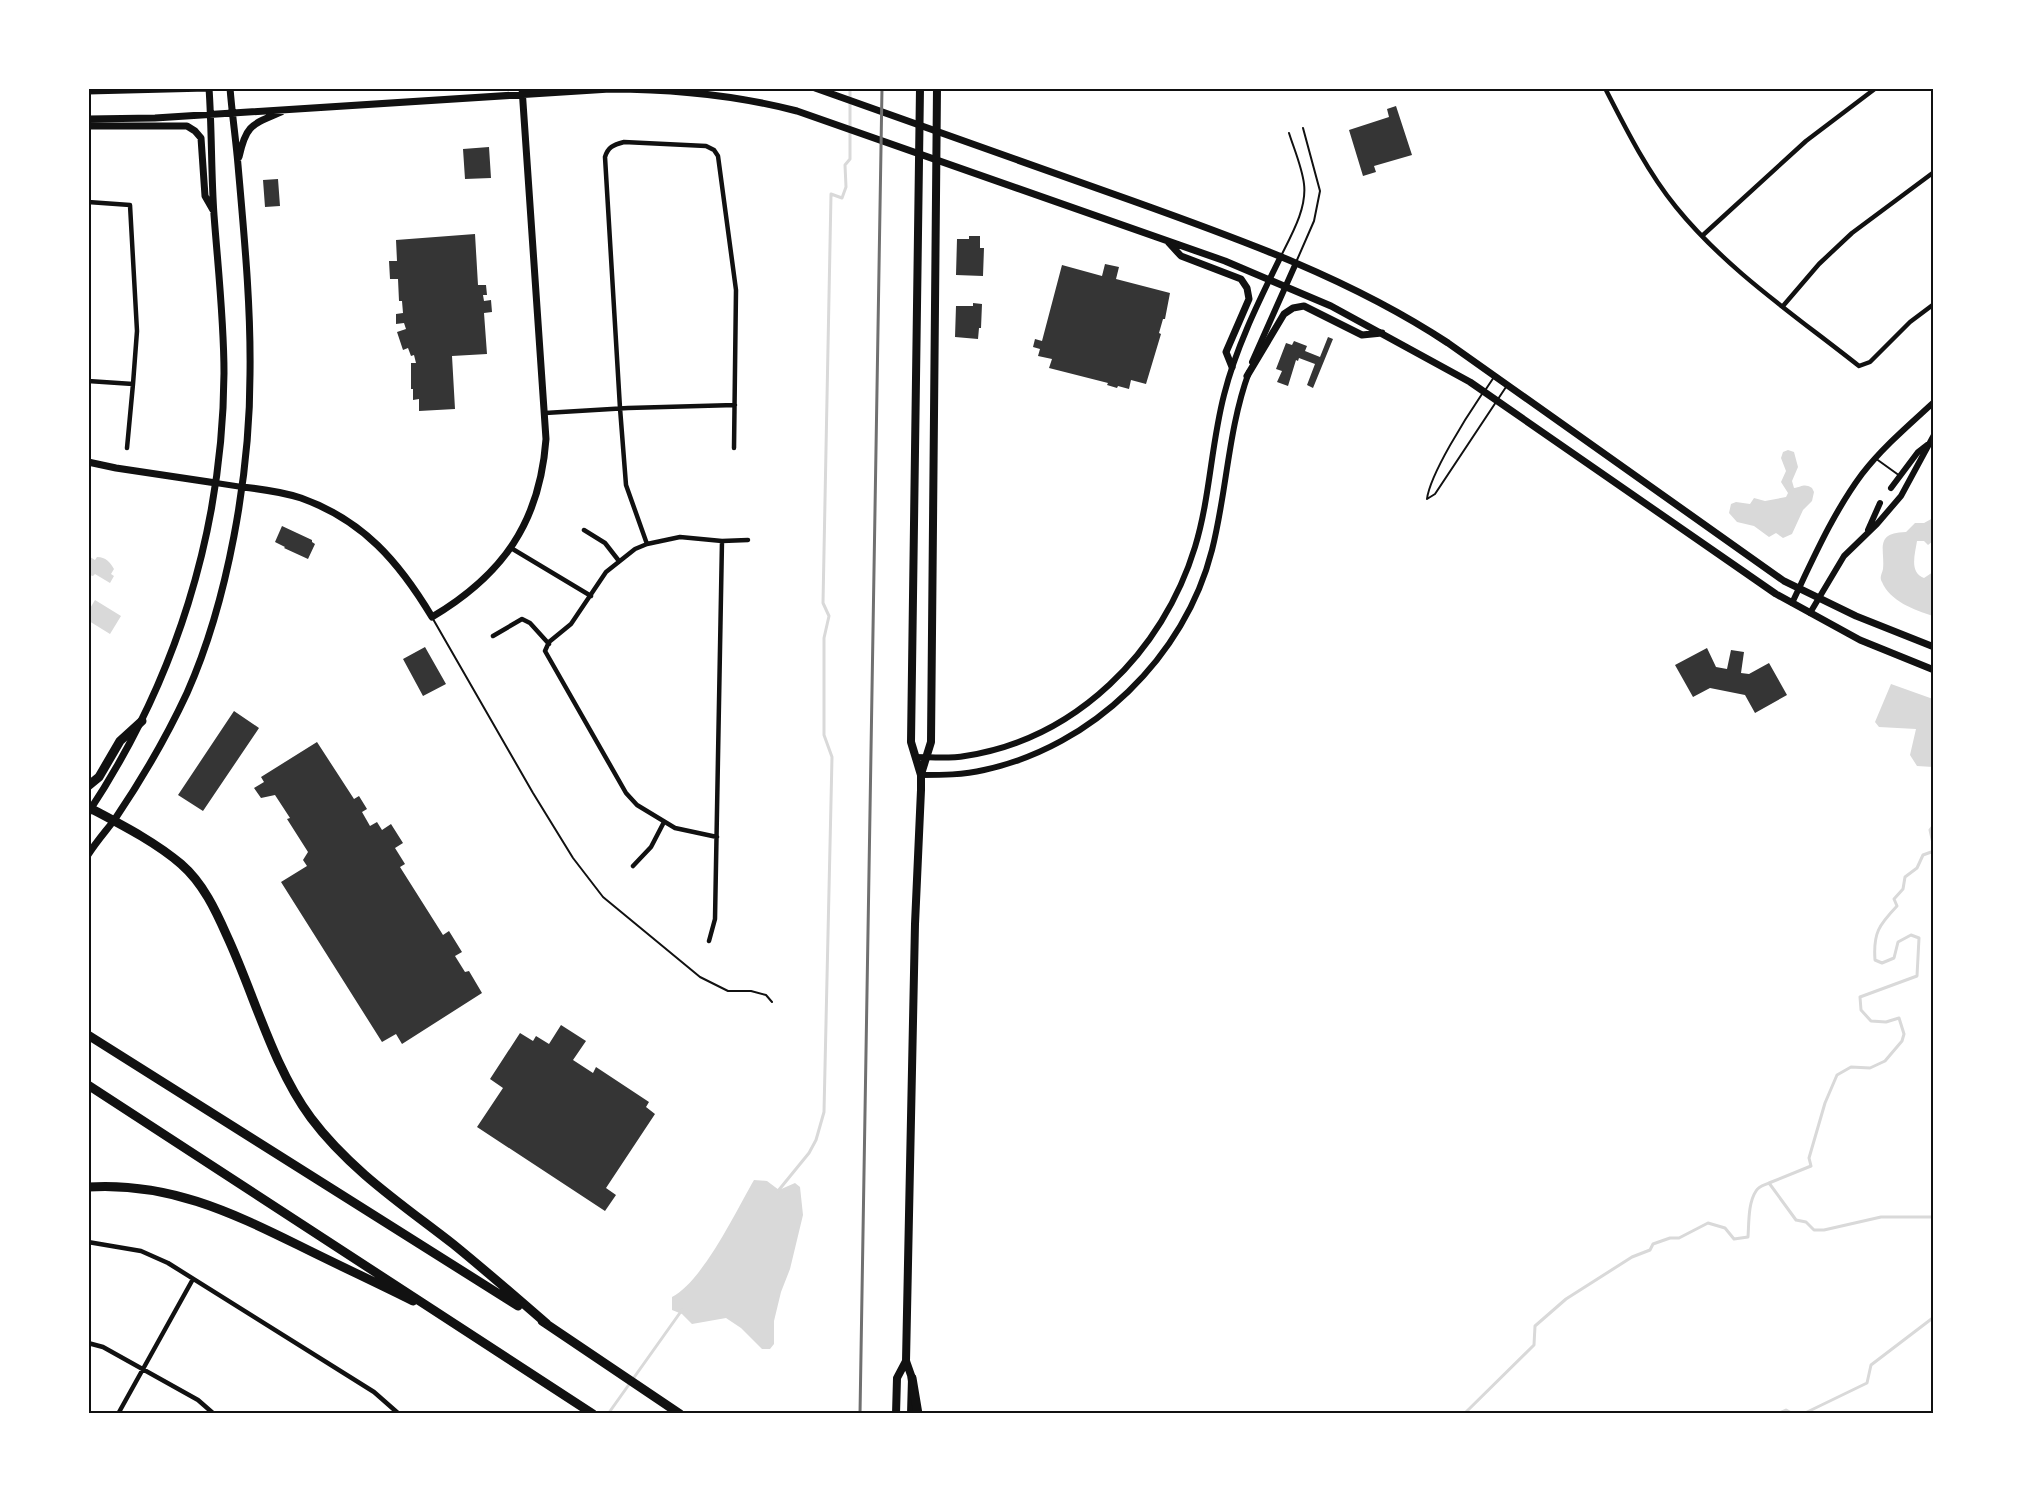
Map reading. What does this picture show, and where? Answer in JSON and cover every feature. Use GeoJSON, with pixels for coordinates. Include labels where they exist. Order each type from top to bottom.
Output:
{"type":"FeatureCollection","features":[{"type":"Feature","properties":{"kind":"highway"},"geometry":{"type":"LineString","coordinates":[[88,786],[99,777],[120,741],[142,721]]}},
{"type":"Feature","properties":{"kind":"highway"},"geometry":{"type":"LineString","coordinates":[[90,809],[114,820],[154,844],[182,865],[206,894],[234,950],[285,1072],[310,1117],[333,1144],[358,1170],[455,1246],[547,1324]]}},
{"type":"Feature","properties":{"kind":"highway"},"geometry":{"type":"LineString","coordinates":[[88,1035],[577,1343],[676,1411]]}},
{"type":"Feature","properties":{"kind":"highway"},"geometry":{"type":"LineString","coordinates":[[89,1086],[451,1319],[592,1413]]}},
{"type":"Feature","properties":{"kind":"highway"},"geometry":{"type":"LineString","coordinates":[[88,1187],[142,1188],[177,1194],[208,1204],[280,1236],[451,1319]]}},
{"type":"Feature","properties":{"kind":"highway"},"geometry":{"type":"LineString","coordinates":[[912,1378],[918,1413]]}},
{"type":"Feature","properties":{"kind":"main road"},"geometry":{"type":"LineString","coordinates":[[88,90],[101,88]]}},
{"type":"Feature","properties":{"kind":"main road"},"geometry":{"type":"LineString","coordinates":[[88,90],[208,88],[224,372],[222,426],[216,483],[201,559],[188,607],[160,682],[142,721],[90,809]]}},
{"type":"Feature","properties":{"kind":"main road"},"geometry":{"type":"LineString","coordinates":[[88,855],[114,820],[166,736],[188,691],[202,653],[227,565],[242,487],[248,428],[250,372],[238,163],[230,88]]}},
{"type":"Feature","properties":{"kind":"main road"},"geometry":{"type":"LineString","coordinates":[[815,88],[1232,237],[1281,256],[1358,291],[1429,331],[1735,547],[1799,589],[1856,616],[1934,647]]}},
{"type":"Feature","properties":{"kind":"main road"},"geometry":{"type":"LineString","coordinates":[[920,88],[910,742],[921,775]]}},
{"type":"Feature","properties":{"kind":"main road"},"geometry":{"type":"LineString","coordinates":[[911,1413],[912,1378],[906,1361],[915,924],[921,775],[932,742],[937,88]]}},
{"type":"Feature","properties":{"kind":"main road"},"geometry":{"type":"LineString","coordinates":[[88,118],[155,118],[523,92],[660,89],[730,96],[797,111],[1225,261],[1330,306],[1484,391],[1776,594],[1860,640],[1934,670]]}},
{"type":"Feature","properties":{"kind":"main road"},"geometry":{"type":"LineString","coordinates":[[242,487],[301,498],[353,524],[387,553],[400,568],[432,617],[475,588],[511,549],[530,513],[541,478],[546,439],[523,92]]}},
{"type":"Feature","properties":{"kind":"main road"},"geometry":{"type":"LineString","coordinates":[[238,163],[244,136],[249,128],[257,122],[287,110]]}},
{"type":"Feature","properties":{"kind":"main road"},"geometry":{"type":"LineString","coordinates":[[88,126],[187,126],[195,131],[201,138],[205,196],[214,212]]}},
{"type":"Feature","properties":{"kind":"main road"},"geometry":{"type":"LineString","coordinates":[[1167,241],[1180,256],[1241,279],[1247,288],[1249,299],[1226,352],[1232,367]]}},
{"type":"Feature","properties":{"kind":"main road"},"geometry":{"type":"LineString","coordinates":[[1247,376],[1284,314],[1293,308],[1304,306],[1362,335],[1382,333]]}},
{"type":"Feature","properties":{"kind":"main road"},"geometry":{"type":"LineString","coordinates":[[88,462],[216,483]]}},
{"type":"Feature","properties":{"kind":"main road"},"geometry":{"type":"LineString","coordinates":[[896,1413],[897,1378],[906,1361]]}},
{"type":"Feature","properties":{"kind":"street"},"geometry":{"type":"LineString","coordinates":[[1605,88],[1656,181],[1702,236],[1738,271],[1859,366],[1870,362],[1910,322],[1934,304]]}},
{"type":"Feature","properties":{"kind":"street"},"geometry":{"type":"LineString","coordinates":[[1702,236],[1806,141],[1876,88]]}},
{"type":"Feature","properties":{"kind":"street"},"geometry":{"type":"LineString","coordinates":[[647,544],[627,485],[620,408],[605,158],[608,149],[624,142],[706,147],[714,150],[718,156],[736,290],[734,448]]}},
{"type":"Feature","properties":{"kind":"street"},"geometry":{"type":"LineString","coordinates":[[1783,306],[1819,264],[1852,233],[1934,172]]}},
{"type":"Feature","properties":{"kind":"street"},"geometry":{"type":"LineString","coordinates":[[88,202],[130,205],[137,331],[127,448]]}},
{"type":"Feature","properties":{"kind":"street"},"geometry":{"type":"LineString","coordinates":[[915,757],[960,757],[980,753],[1004,747],[1045,730],[1103,691],[1122,674],[1149,641],[1172,604],[1195,547],[1223,396],[1232,367],[1281,256]]}},
{"type":"Feature","properties":{"kind":"street"},"geometry":{"type":"LineString","coordinates":[[921,775],[964,774],[985,770],[1053,745],[1092,722],[1114,705],[1165,649],[1183,620],[1200,585],[1212,551],[1235,423],[1247,376],[1296,263]]}},
{"type":"Feature","properties":{"kind":"street"},"geometry":{"type":"LineString","coordinates":[[88,381],[133,384]]}},
{"type":"Feature","properties":{"kind":"street"},"geometry":{"type":"LineString","coordinates":[[1792,603],[1838,509],[1875,458],[1934,402]]}},
{"type":"Feature","properties":{"kind":"street"},"geometry":{"type":"LineString","coordinates":[[545,413],[620,408],[735,405]]}},
{"type":"Feature","properties":{"kind":"street"},"geometry":{"type":"LineString","coordinates":[[1891,488],[1934,435]]}},
{"type":"Feature","properties":{"kind":"street"},"geometry":{"type":"LineString","coordinates":[[1810,613],[1844,556],[1890,511],[1901,496],[1924,455],[1927,445]]}},
{"type":"Feature","properties":{"kind":"street"},"geometry":{"type":"LineString","coordinates":[[216,483],[242,487]]}},
{"type":"Feature","properties":{"kind":"street"},"geometry":{"type":"LineString","coordinates":[[1867,533],[1880,503]]}},
{"type":"Feature","properties":{"kind":"street"},"geometry":{"type":"LineString","coordinates":[[584,530],[605,543],[619,561]]}},
{"type":"Feature","properties":{"kind":"street"},"geometry":{"type":"LineString","coordinates":[[717,837],[675,828],[637,805],[626,793],[545,651],[549,644],[571,624],[606,572],[635,549],[680,537],[722,541],[748,540]]}},
{"type":"Feature","properties":{"kind":"street"},"geometry":{"type":"LineString","coordinates":[[709,941],[715,919],[722,541]]}},
{"type":"Feature","properties":{"kind":"street"},"geometry":{"type":"LineString","coordinates":[[511,549],[591,596]]}},
{"type":"Feature","properties":{"kind":"street"},"geometry":{"type":"LineString","coordinates":[[493,636],[522,619],[530,623],[549,644]]}},
{"type":"Feature","properties":{"kind":"street"},"geometry":{"type":"LineString","coordinates":[[633,866],[651,847],[664,822]]}},
{"type":"Feature","properties":{"kind":"street"},"geometry":{"type":"LineString","coordinates":[[88,1242],[141,1251],[168,1263],[374,1392],[399,1413]]}},
{"type":"Feature","properties":{"kind":"street"},"geometry":{"type":"LineString","coordinates":[[117,1413],[193,1279]]}},
{"type":"Feature","properties":{"kind":"street"},"geometry":{"type":"LineString","coordinates":[[88,1343],[103,1347],[143,1369],[198,1400],[214,1413]]}},
{"type":"Feature","properties":{"kind":"lane"},"geometry":{"type":"LineString","coordinates":[[1296,263],[1314,221],[1320,191],[1303,128]]}},
{"type":"Feature","properties":{"kind":"lane"},"geometry":{"type":"LineString","coordinates":[[1281,256],[1299,217],[1304,185],[1289,133]]}},
{"type":"Feature","properties":{"kind":"lane"},"geometry":{"type":"LineString","coordinates":[[1494,377],[1473,406],[1444,458],[1428,490],[1427,499],[1436,494],[1507,386]]}},
{"type":"Feature","properties":{"kind":"lane"},"geometry":{"type":"LineString","coordinates":[[1875,458],[1901,476]]}},
{"type":"Feature","properties":{"kind":"lane"},"geometry":{"type":"LineString","coordinates":[[432,617],[537,800],[573,858],[603,897],[700,977],[729,991],[752,991],[766,994],[772,1002]]}},
{"type":"Feature","properties":{"kind":"shaded area"},"geometry":{"type":"Polygon","coordinates":[[[1788,450],[1794,452],[1798,467],[1792,481],[1794,488],[1807,486],[1814,492],[1812,501],[1803,510],[1792,534],[1783,538],[1776,533],[1769,537],[1754,526],[1737,522],[1729,513],[1731,504],[1736,502],[1750,504],[1754,498],[1765,501],[1786,497],[1788,493],[1781,482],[1786,471],[1781,458],[1783,452],[1788,450]]]}},
{"type":"Feature","properties":{"kind":"shaded area"},"geometry":{"type":"Polygon","coordinates":[[[1933,518],[1933,541],[1928,545],[1924,541],[1917,541],[1914,563],[1919,576],[1924,578],[1933,572],[1933,616],[1897,600],[1886,589],[1881,577],[1885,539],[1889,535],[1906,532],[1915,523],[1924,523],[1933,518]]]}},
{"type":"Feature","properties":{"kind":"shaded area"},"geometry":{"type":"Polygon","coordinates":[[[90,557],[95,560],[97,557],[103,558],[111,564],[114,569],[111,574],[114,576],[110,583],[95,574],[89,575],[90,557]]]}},
{"type":"Feature","properties":{"kind":"shaded area"},"geometry":{"type":"Polygon","coordinates":[[[95,600],[121,616],[110,634],[89,621],[89,610],[95,600]]]}},
{"type":"Feature","properties":{"kind":"shaded area"},"geometry":{"type":"Polygon","coordinates":[[[1891,684],[1933,699],[1933,767],[1917,766],[1910,755],[1916,729],[1879,727],[1875,722],[1891,684]]]}},
{"type":"Feature","properties":{"kind":"shaded area"},"geometry":{"type":"Polygon","coordinates":[[[754,1180],[767,1181],[779,1190],[795,1183],[800,1187],[803,1215],[790,1269],[781,1292],[774,1321],[774,1344],[770,1349],[762,1349],[741,1328],[726,1318],[692,1324],[682,1314],[672,1310],[672,1297],[684,1289],[707,1261],[754,1180]]]}},
{"type":"Feature","properties":{"kind":"building"},"geometry":{"type":"Polygon","coordinates":[[[1396,106],[1412,155],[1374,166],[1376,172],[1363,176],[1349,130],[1389,117],[1387,109],[1396,106]]]}},
{"type":"Feature","properties":{"kind":"building"},"geometry":{"type":"Polygon","coordinates":[[[489,147],[491,178],[465,179],[463,149],[489,147]]]}},
{"type":"Feature","properties":{"kind":"building"},"geometry":{"type":"Polygon","coordinates":[[[278,179],[280,206],[265,207],[263,180],[278,179]]]}},
{"type":"Feature","properties":{"kind":"building"},"geometry":{"type":"Polygon","coordinates":[[[475,234],[478,285],[486,285],[487,295],[483,295],[484,301],[491,300],[492,312],[484,313],[487,354],[452,356],[455,409],[419,411],[419,399],[413,400],[413,389],[411,389],[411,363],[416,363],[414,355],[411,356],[408,348],[403,350],[397,332],[406,329],[404,323],[396,324],[396,314],[403,313],[402,301],[399,301],[398,279],[390,279],[389,261],[397,261],[396,240],[475,234]]]}},
{"type":"Feature","properties":{"kind":"building"},"geometry":{"type":"Polygon","coordinates":[[[969,236],[980,236],[980,248],[984,248],[983,276],[956,275],[957,239],[969,239],[969,236]]]}},
{"type":"Feature","properties":{"kind":"building"},"geometry":{"type":"Polygon","coordinates":[[[1105,264],[1119,267],[1116,279],[1170,293],[1146,384],[1131,380],[1129,389],[1118,386],[1117,388],[1107,385],[1108,383],[1049,368],[1052,359],[1038,356],[1040,349],[1033,347],[1035,339],[1042,341],[1062,265],[1102,276],[1105,264]]]}},
{"type":"Feature","properties":{"kind":"building"},"geometry":{"type":"Polygon","coordinates":[[[973,303],[982,304],[978,339],[955,337],[956,306],[973,306],[973,303]]]}},
{"type":"Feature","properties":{"kind":"building"},"geometry":{"type":"Polygon","coordinates":[[[1328,337],[1333,339],[1313,388],[1307,385],[1315,364],[1299,358],[1298,361],[1296,360],[1288,386],[1277,382],[1282,371],[1276,369],[1286,343],[1292,345],[1294,341],[1307,346],[1305,351],[1320,357],[1328,337]]]}},
{"type":"Feature","properties":{"kind":"building"},"geometry":{"type":"Polygon","coordinates":[[[282,526],[312,540],[315,544],[308,559],[275,542],[282,526]]]}},
{"type":"Feature","properties":{"kind":"building"},"geometry":{"type":"Polygon","coordinates":[[[425,647],[446,684],[423,696],[403,659],[425,647]]]}},
{"type":"Feature","properties":{"kind":"building"},"geometry":{"type":"Polygon","coordinates":[[[1707,648],[1716,667],[1727,669],[1731,650],[1744,652],[1741,673],[1749,674],[1769,663],[1787,695],[1755,713],[1745,695],[1710,688],[1693,697],[1675,665],[1707,648]]]}},
{"type":"Feature","properties":{"kind":"building"},"geometry":{"type":"Polygon","coordinates":[[[234,711],[259,728],[203,811],[178,795],[234,711]]]}},
{"type":"Feature","properties":{"kind":"building"},"geometry":{"type":"Polygon","coordinates":[[[317,742],[354,799],[359,796],[367,809],[362,812],[370,826],[377,822],[382,830],[391,824],[403,843],[395,848],[405,864],[400,867],[443,935],[449,931],[462,952],[455,956],[465,972],[469,971],[482,993],[402,1044],[396,1034],[382,1042],[281,882],[307,866],[303,860],[308,852],[275,795],[261,798],[254,788],[264,782],[261,777],[317,742]]]}},
{"type":"Feature","properties":{"kind":"building"},"geometry":{"type":"Polygon","coordinates":[[[561,1025],[586,1041],[573,1060],[593,1073],[596,1067],[649,1102],[646,1107],[655,1114],[606,1188],[616,1195],[605,1211],[477,1127],[503,1088],[490,1079],[520,1033],[533,1041],[536,1036],[549,1044],[561,1025]]]}},
{"type":"Feature","properties":{"kind":"waterway"},"geometry":{"type":"LineString","coordinates":[[778,1191],[809,1153],[816,1140],[824,1112],[832,757],[824,735],[824,638],[829,616],[823,603],[831,194],[842,198],[846,187],[845,165],[850,159],[850,88]]}},
{"type":"Feature","properties":{"kind":"waterway"},"geometry":{"type":"LineString","coordinates":[[1934,825],[1930,830],[1934,848]]}},
{"type":"Feature","properties":{"kind":"waterway"},"geometry":{"type":"LineString","coordinates":[[1769,1183],[1811,1166],[1809,1158],[1825,1103],[1837,1075],[1851,1067],[1870,1068],[1885,1061],[1902,1041],[1904,1034],[1899,1018],[1886,1022],[1871,1021],[1861,1010],[1860,997],[1917,976],[1919,938],[1911,935],[1898,942],[1894,958],[1882,963],[1875,960],[1875,943],[1878,930],[1897,906],[1894,899],[1903,889],[1905,877],[1917,868],[1923,855],[1934,851]]}},
{"type":"Feature","properties":{"kind":"waterway"},"geometry":{"type":"LineString","coordinates":[[1464,1414],[1534,1345],[1535,1326],[1566,1299],[1632,1257],[1650,1250],[1653,1244],[1670,1238],[1679,1238],[1708,1223],[1725,1228],[1734,1239],[1748,1237],[1749,1213],[1753,1196],[1757,1189],[1764,1185],[1769,1183],[1796,1220],[1806,1222],[1814,1230],[1824,1230],[1881,1217],[1934,1217]]}},
{"type":"Feature","properties":{"kind":"waterway"},"geometry":{"type":"LineString","coordinates":[[608,1414],[682,1310]]}},
{"type":"Feature","properties":{"kind":"waterway"},"geometry":{"type":"LineString","coordinates":[[1803,1414],[1867,1383],[1871,1365],[1934,1317]]}},
{"type":"Feature","properties":{"kind":"waterway"},"geometry":{"type":"LineString","coordinates":[[1777,1414],[1786,1410],[1793,1414]]}},
{"type":"Feature","properties":{"kind":"railway"},"geometry":{"type":"LineString","coordinates":[[860,1414],[882,88]]}}]}
